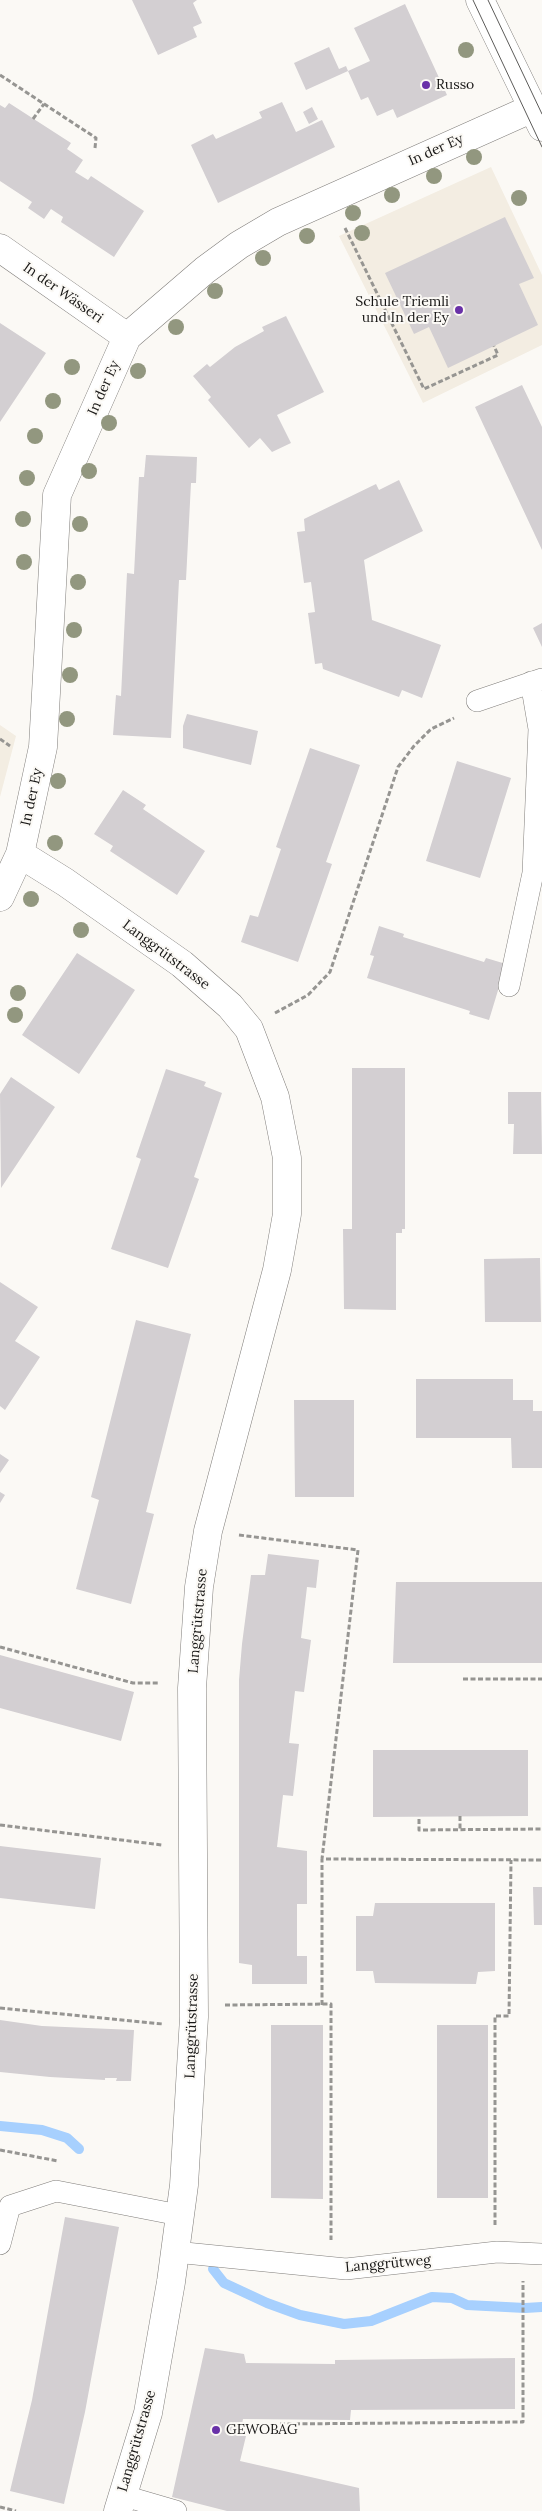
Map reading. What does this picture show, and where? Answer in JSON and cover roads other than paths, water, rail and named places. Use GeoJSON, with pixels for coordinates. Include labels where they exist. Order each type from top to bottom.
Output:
{"type":"FeatureCollection","features":[{"type":"Feature","properties":{"kind":"street"},"geometry":{"type":"LineString","coordinates":[[480,0],[538,117]]}},
{"type":"Feature","properties":{"kind":"street","name":"In der Ey"},"geometry":{"type":"LineString","coordinates":[[0,897],[20,854],[43,747],[57,495],[127,337],[205,270],[239,245],[278,222],[538,117]]}},
{"type":"Feature","properties":{"kind":"street","name":"In der Wässeri"},"geometry":{"type":"LineString","coordinates":[[0,248],[127,337]]}},
{"type":"Feature","properties":{"kind":"street","name":"Langgrütstrasse"},"geometry":{"type":"LineString","coordinates":[[20,854],[65,882],[182,964],[230,1006],[249,1029],[275,1097],[287,1158],[287,1214],[277,1270],[208,1531],[199,1587],[192,1688],[194,2017],[184,2185],[172,2282],[148,2413],[119,2503]]}},
{"type":"Feature","properties":{"kind":"lane"},"geometry":{"type":"LineString","coordinates":[[477,701],[537,680],[539,729],[533,873],[509,986]]}},
{"type":"Feature","properties":{"kind":"lane"},"geometry":{"type":"LineString","coordinates":[[0,2244],[10,2206],[56,2191],[179,2215]]}},
{"type":"Feature","properties":{"kind":"lane","name":"Langgrütweg"},"geometry":{"type":"LineString","coordinates":[[175,2252],[346,2270],[497,2252],[542,2254]]}},
{"type":"Feature","properties":{"kind":"lane"},"geometry":{"type":"LineString","coordinates":[[119,2503],[176,2511]]}},
{"type":"Feature","properties":{"kind":"waterway"},"geometry":{"type":"LineString","coordinates":[[0,2126],[42,2130],[67,2138],[79,2149]]}},
{"type":"Feature","properties":{"kind":"waterway"},"geometry":{"type":"LineString","coordinates":[[213,2269],[224,2283],[267,2303],[300,2315],[344,2324],[371,2321],[432,2297],[452,2298],[467,2305],[542,2307]]}},
{"type":"Feature","properties":{"kind":"tram line"},"geometry":{"type":"LineString","coordinates":[[473,0],[542,147]]}},
{"type":"Feature","properties":{"kind":"tram line"},"geometry":{"type":"LineString","coordinates":[[488,0],[542,114]]}},
{"type":"Feature","properties":{"kind":"place","name":"Russo"},"geometry":{"type":"Point","coordinates":[426,85]}},
{"type":"Feature","properties":{"kind":"place","name":"Schule Triemli und In der Ey"},"geometry":{"type":"Point","coordinates":[459,310]}},
{"type":"Feature","properties":{"kind":"place","name":"GEWOBAG"},"geometry":{"type":"Point","coordinates":[216,2430]}}]}
